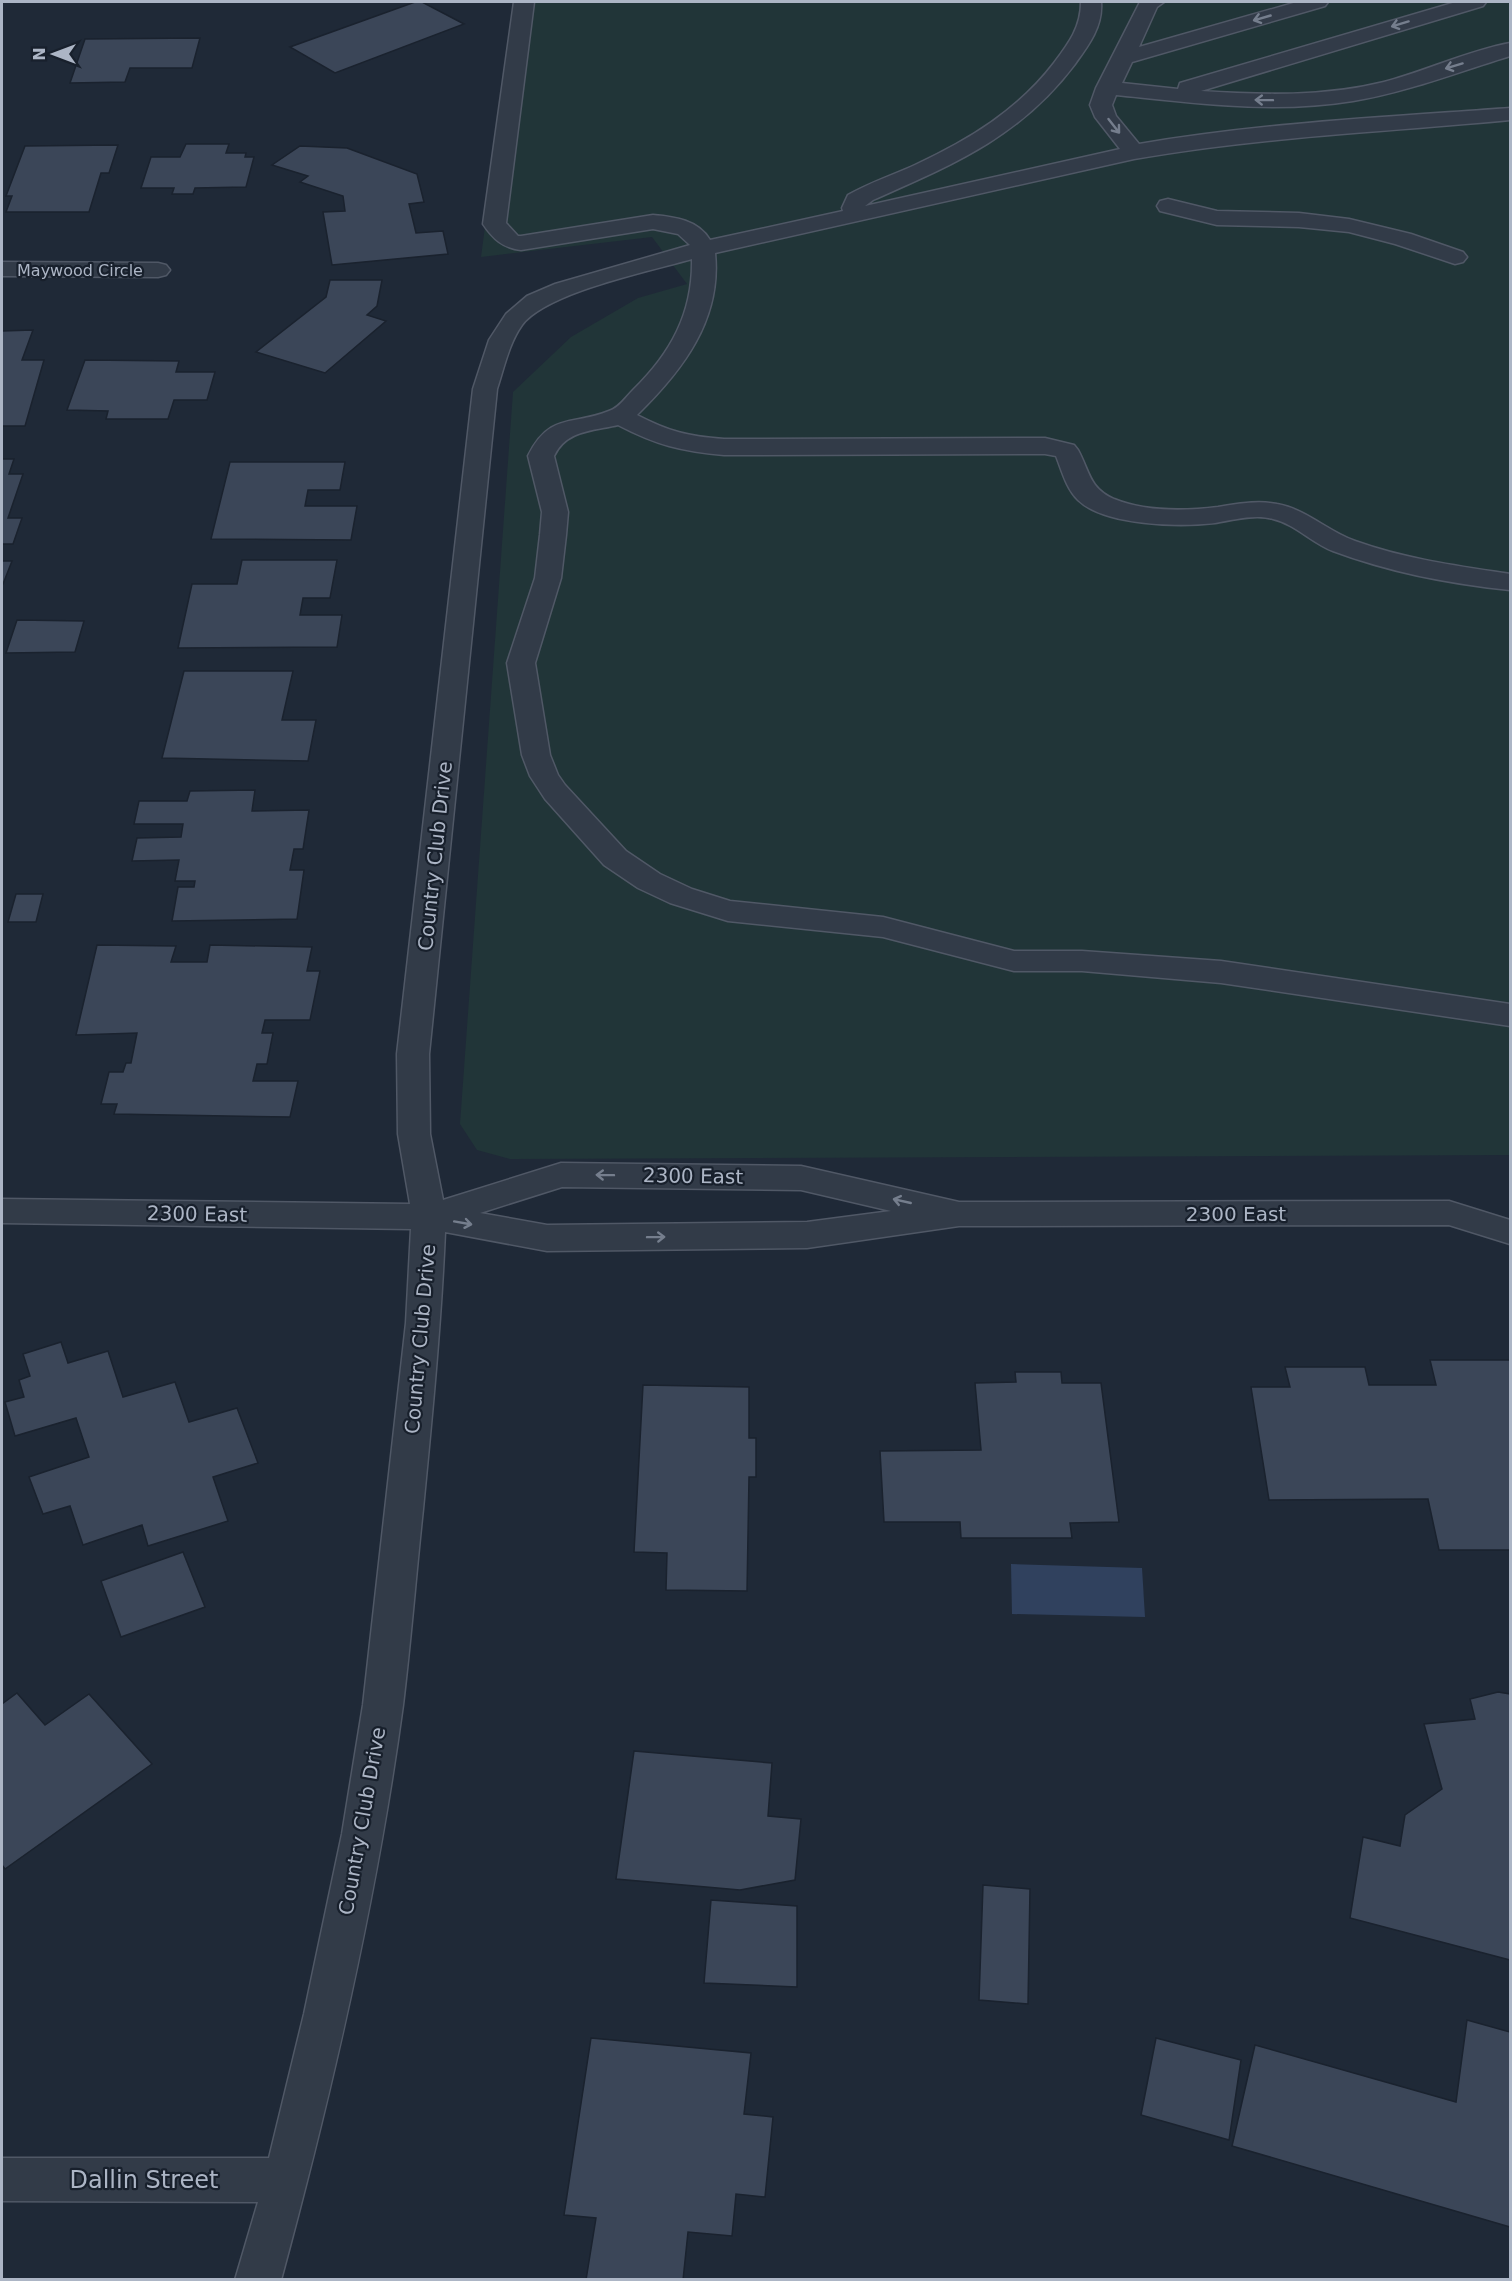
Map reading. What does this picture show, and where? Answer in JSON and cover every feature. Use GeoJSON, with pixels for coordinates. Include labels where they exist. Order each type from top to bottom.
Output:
{"type":"FeatureCollection","features":[{"type":"Feature","properties":{"kind":"street"},"geometry":{"type":"LineString","coordinates":[[524,2],[494,224],[512,243],[521,243],[653,222],[673,223],[695,233],[703,249],[702,300],[694,324],[675,362],[620,416],[573,426],[552,436],[541,456],[555,512],[548,578],[521,663],[532,734],[544,776],[555,792],[615,858],[681,896],[728,911],[883,927],[1014,961],[1082,960],[1221,972],[1510,1015]]}},
{"type":"Feature","properties":{"kind":"street"},"geometry":{"type":"LineString","coordinates":[[855,215],[852,207],[856,200],[985,137],[1013,119],[1054,80],[1082,39],[1093,16],[1090,2]]}},
{"type":"Feature","properties":{"kind":"street"},"geometry":{"type":"LineString","coordinates":[[1134,152],[1106,117],[1101,105],[1107,88],[1149,3],[1154,2]]}},
{"type":"Feature","properties":{"kind":"street"},"geometry":{"type":"LineString","coordinates":[[1122,58],[1318,2]]}},
{"type":"Feature","properties":{"kind":"street"},"geometry":{"type":"LineString","coordinates":[[1169,93],[1476,2]]}},
{"type":"Feature","properties":{"kind":"street"},"geometry":{"type":"LineString","coordinates":[[1107,88],[1245,99],[1333,98],[1378,89],[1510,49]]}},
{"type":"Feature","properties":{"kind":"street","name":"Country Club Drive"},"geometry":{"type":"LineString","coordinates":[[258,2280],[286,2180],[325,2014],[362,1834],[383,1705],[424,1323],[429,1217],[414,1134],[413,1054],[485,389],[501,340],[514,319],[535,301],[563,289],[703,249],[1134,152],[1234,136],[1510,114]]}},
{"type":"Feature","properties":{"kind":"street"},"geometry":{"type":"LineString","coordinates":[[1168,206],[1203,216],[1315,221],[1346,225],[1389,235],[1455,257]]}},
{"type":"Feature","properties":{"kind":"street","name":"Maywood Circle"},"geometry":{"type":"LineString","coordinates":[[2,269],[158,270]]}},
{"type":"Feature","properties":{"kind":"street"},"geometry":{"type":"LineString","coordinates":[[620,416],[659,436],[688,444],[724,447],[1045,446],[1065,450],[1080,484],[1092,499],[1112,507],[1164,517],[1203,516],[1242,510],[1279,511],[1294,517],[1329,540],[1358,551],[1453,574],[1510,582]]}},
{"type":"Feature","properties":{"kind":"street","name":"2300 East"},"geometry":{"type":"LineString","coordinates":[[429,1217],[561,1175],[801,1178],[959,1214]]}},
{"type":"Feature","properties":{"kind":"street","name":"2300 East"},"geometry":{"type":"LineString","coordinates":[[2,1212],[429,1217],[547,1238],[807,1235],[959,1214],[1449,1214],[1510,1232]]}},
{"type":"Feature","properties":{"kind":"street","name":"Dallin Street"},"geometry":{"type":"LineString","coordinates":[[2,2180],[286,2180]]}},
{"type":"Feature","properties":{"kind":"green space"},"geometry":{"type":"Polygon","coordinates":[[[515,2],[1510,2],[1510,1155],[510,1159],[477,1150],[460,1124],[513,392],[571,337],[638,298],[687,284],[652,237],[481,257],[515,2]]]}},
{"type":"Feature","properties":{"kind":"water"},"geometry":{"type":"Polygon","coordinates":[[[1011,1564],[1142,1568],[1145,1617],[1012,1614],[1011,1564]]]}},
{"type":"Feature","properties":{"kind":"building"},"geometry":{"type":"Polygon","coordinates":[[[415,2],[422,2],[464,24],[335,73],[290,47],[415,2]]]}},
{"type":"Feature","properties":{"kind":"building"},"geometry":{"type":"Polygon","coordinates":[[[200,38],[192,68],[130,68],[125,82],[70,83],[85,39],[200,38]]]}},
{"type":"Feature","properties":{"kind":"building"},"geometry":{"type":"Polygon","coordinates":[[[186,144],[229,144],[226,153],[246,153],[245,157],[254,157],[246,187],[195,188],[193,194],[172,194],[174,188],[141,188],[151,157],[180,157],[186,144]]]}},
{"type":"Feature","properties":{"kind":"building"},"geometry":{"type":"Polygon","coordinates":[[[118,145],[109,173],[101,173],[89,212],[6,212],[12,196],[6,196],[25,146],[118,145]]]}},
{"type":"Feature","properties":{"kind":"building"},"geometry":{"type":"Polygon","coordinates":[[[300,146],[347,148],[417,174],[424,202],[409,204],[416,233],[443,231],[448,254],[332,265],[323,212],[345,211],[343,196],[300,182],[308,176],[272,165],[300,146]]]}},
{"type":"Feature","properties":{"kind":"building"},"geometry":{"type":"Polygon","coordinates":[[[330,280],[382,280],[377,306],[367,315],[386,321],[325,373],[256,352],[326,297],[330,280]]]}},
{"type":"Feature","properties":{"kind":"building"},"geometry":{"type":"Polygon","coordinates":[[[33,330],[22,360],[44,360],[25,426],[2,426],[2,331],[33,330]]]}},
{"type":"Feature","properties":{"kind":"building"},"geometry":{"type":"Polygon","coordinates":[[[85,360],[179,361],[176,372],[215,372],[207,400],[174,400],[168,419],[106,419],[108,411],[67,410],[85,360]]]}},
{"type":"Feature","properties":{"kind":"building"},"geometry":{"type":"Polygon","coordinates":[[[2,459],[14,459],[9,474],[23,474],[8,518],[22,518],[13,544],[2,544],[2,459]]]}},
{"type":"Feature","properties":{"kind":"building"},"geometry":{"type":"Polygon","coordinates":[[[230,462],[345,462],[340,490],[308,490],[305,506],[357,506],[351,540],[211,539],[230,462]]]}},
{"type":"Feature","properties":{"kind":"building"},"geometry":{"type":"Polygon","coordinates":[[[242,560],[337,560],[330,598],[303,598],[300,615],[342,615],[337,647],[178,648],[192,584],[237,584],[242,560]]]}},
{"type":"Feature","properties":{"kind":"building"},"geometry":{"type":"Polygon","coordinates":[[[2,561],[12,561],[3,584],[2,584],[2,561]]]}},
{"type":"Feature","properties":{"kind":"building"},"geometry":{"type":"Polygon","coordinates":[[[17,620],[84,621],[75,652],[6,653],[17,620]]]}},
{"type":"Feature","properties":{"kind":"building"},"geometry":{"type":"Polygon","coordinates":[[[184,671],[293,671],[282,720],[316,720],[308,761],[162,758],[184,671]]]}},
{"type":"Feature","properties":{"kind":"building"},"geometry":{"type":"Polygon","coordinates":[[[255,790],[252,811],[309,810],[303,849],[294,849],[290,870],[304,870],[297,919],[172,921],[178,887],[194,887],[195,881],[175,881],[179,860],[132,861],[137,838],[181,837],[183,824],[134,824],[139,801],[187,801],[190,791],[255,790]]]}},
{"type":"Feature","properties":{"kind":"building"},"geometry":{"type":"Polygon","coordinates":[[[16,894],[43,894],[36,922],[8,922],[16,894]]]}},
{"type":"Feature","properties":{"kind":"building"},"geometry":{"type":"Polygon","coordinates":[[[97,945],[176,946],[171,962],[207,962],[210,945],[312,947],[307,971],[320,971],[310,1020],[265,1020],[262,1033],[273,1033],[267,1064],[257,1064],[253,1081],[298,1081],[290,1117],[114,1114],[117,1104],[101,1104],[109,1072],[123,1072],[126,1063],[131,1063],[137,1033],[76,1035],[97,945]]]}},
{"type":"Feature","properties":{"kind":"building"},"geometry":{"type":"Polygon","coordinates":[[[61,1342],[68,1363],[108,1351],[123,1397],[175,1382],[189,1422],[237,1408],[258,1463],[213,1477],[228,1521],[148,1546],[142,1525],[83,1545],[70,1506],[43,1514],[29,1477],[89,1457],[76,1418],[15,1436],[5,1402],[24,1397],[19,1380],[30,1376],[23,1354],[61,1342]]]}},
{"type":"Feature","properties":{"kind":"building"},"geometry":{"type":"Polygon","coordinates":[[[1430,1360],[1510,1360],[1510,1550],[1439,1550],[1428,1499],[1269,1500],[1251,1387],[1290,1387],[1285,1367],[1365,1367],[1369,1385],[1436,1385],[1430,1360]]]}},
{"type":"Feature","properties":{"kind":"building"},"geometry":{"type":"Polygon","coordinates":[[[1015,1372],[1061,1372],[1062,1383],[1101,1383],[1119,1522],[1070,1523],[1072,1538],[961,1538],[960,1522],[884,1522],[880,1451],[981,1450],[975,1383],[1016,1382],[1015,1372]]]}},
{"type":"Feature","properties":{"kind":"building"},"geometry":{"type":"Polygon","coordinates":[[[643,1385],[749,1387],[749,1438],[756,1438],[756,1477],[749,1477],[747,1591],[666,1590],[667,1553],[634,1552],[643,1385]]]}},
{"type":"Feature","properties":{"kind":"building"},"geometry":{"type":"Polygon","coordinates":[[[183,1552],[205,1607],[121,1637],[101,1581],[183,1552]]]}},
{"type":"Feature","properties":{"kind":"building"},"geometry":{"type":"Polygon","coordinates":[[[1498,1692],[1510,1694],[1510,1960],[1350,1918],[1363,1837],[1400,1846],[1405,1815],[1442,1789],[1424,1724],[1475,1719],[1470,1699],[1498,1692]]]}},
{"type":"Feature","properties":{"kind":"building"},"geometry":{"type":"Polygon","coordinates":[[[17,1693],[45,1725],[89,1694],[152,1764],[5,1869],[2,1865],[2,1704],[17,1693]]]}},
{"type":"Feature","properties":{"kind":"building"},"geometry":{"type":"Polygon","coordinates":[[[634,1751],[772,1763],[768,1816],[801,1819],[795,1880],[740,1890],[616,1879],[634,1751]]]}},
{"type":"Feature","properties":{"kind":"building"},"geometry":{"type":"Polygon","coordinates":[[[983,1885],[1030,1889],[1028,2004],[979,2000],[983,1885]]]}},
{"type":"Feature","properties":{"kind":"building"},"geometry":{"type":"Polygon","coordinates":[[[711,1900],[797,1906],[797,1987],[704,1983],[711,1900]]]}},
{"type":"Feature","properties":{"kind":"building"},"geometry":{"type":"Polygon","coordinates":[[[1467,2020],[1510,2032],[1510,2227],[1232,2146],[1255,2045],[1456,2102],[1467,2020]]]}},
{"type":"Feature","properties":{"kind":"building"},"geometry":{"type":"Polygon","coordinates":[[[591,2038],[751,2053],[744,2114],[773,2117],[765,2197],[736,2194],[732,2236],[688,2232],[683,2280],[586,2280],[596,2218],[564,2215],[591,2038]]]}},
{"type":"Feature","properties":{"kind":"building"},"geometry":{"type":"Polygon","coordinates":[[[1156,2038],[1241,2060],[1229,2140],[1141,2115],[1156,2038]]]}}]}
